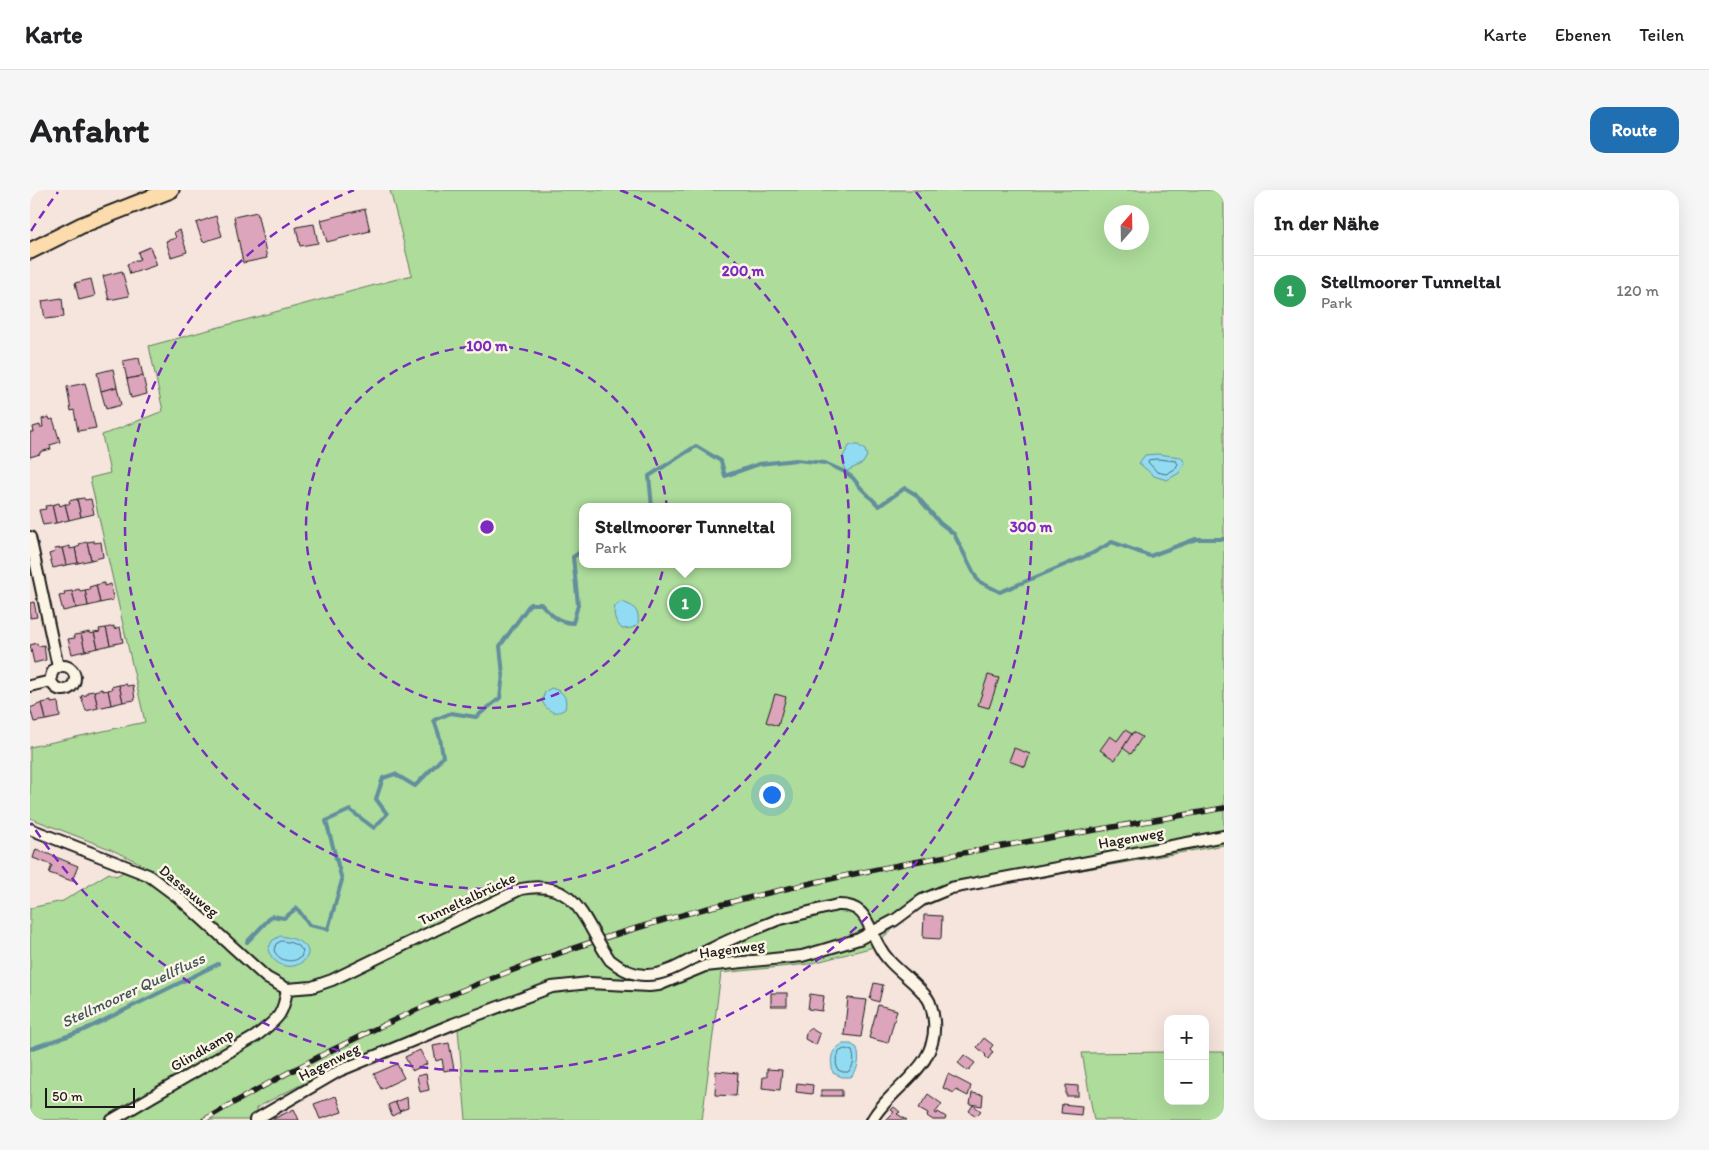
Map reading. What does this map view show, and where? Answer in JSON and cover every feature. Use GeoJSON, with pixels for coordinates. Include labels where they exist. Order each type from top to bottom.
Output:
{"type":"FeatureCollection","features":[{"type":"Feature","properties":{"kind":"main road"},"geometry":{"type":"LineString","coordinates":[[30,251],[46,242],[171,190]]}},
{"type":"Feature","properties":{"kind":"main road"},"geometry":{"type":"LineString","coordinates":[[30,239],[46,242]]}},
{"type":"Feature","properties":{"kind":"street"},"geometry":{"type":"LineString","coordinates":[[30,537],[58,667]]}},
{"type":"Feature","properties":{"kind":"street"},"geometry":{"type":"LineString","coordinates":[[63,666],[71,669],[75,676],[74,683],[68,689],[61,690],[54,686],[51,681],[52,673],[58,667],[63,666]]}},
{"type":"Feature","properties":{"kind":"street"},"geometry":{"type":"LineString","coordinates":[[30,686],[51,681]]}},
{"type":"Feature","properties":{"kind":"street","name":"Dassauweg"},"geometry":{"type":"LineString","coordinates":[[30,828],[148,875],[179,898],[267,978],[287,989]]}},
{"type":"Feature","properties":{"kind":"street","name":"Hagenweg"},"geometry":{"type":"LineString","coordinates":[[255,1119],[339,1071],[453,1024],[552,987],[589,983],[659,985],[705,966],[802,956],[841,945],[872,932],[895,920],[922,900],[951,888],[1224,836]]}},
{"type":"Feature","properties":{"kind":"street","name":"Tunneltalbrücke"},"geometry":{"type":"LineString","coordinates":[[287,989],[312,987],[332,980],[521,889],[536,887],[550,889],[575,902],[610,960],[617,966],[633,973],[647,976],[665,971],[777,920],[826,907],[846,905],[862,913],[886,957],[923,992],[931,1003],[934,1027],[934,1038],[929,1052],[914,1074],[878,1108],[872,1120]]}},
{"type":"Feature","properties":{"kind":"street","name":"Glindkamp"},"geometry":{"type":"LineString","coordinates":[[112,1120],[256,1036],[275,1021],[284,1009],[287,989]]}},
{"type":"Feature","properties":{"kind":"green space"},"geometry":{"type":"Polygon","coordinates":[[[390,190],[1224,190],[1224,845],[958,892],[916,910],[870,948],[809,964],[721,973],[702,1120],[466,1120],[458,1029],[454,1017],[354,1060],[280,1095],[256,1108],[258,1120],[30,1120],[30,908],[63,901],[109,873],[116,876],[140,863],[110,849],[30,818],[30,747],[145,722],[90,478],[110,473],[102,435],[163,411],[149,346],[412,275],[390,190]]]}},
{"type":"Feature","properties":{"kind":"green space"},"geometry":{"type":"Polygon","coordinates":[[[1164,1052],[1164,1105],[1209,1105],[1209,1052],[1224,1052],[1224,1120],[1094,1120],[1082,1053],[1164,1052]]]}},
{"type":"Feature","properties":{"kind":"water"},"geometry":{"type":"Polygon","coordinates":[[[850,445],[858,445],[865,450],[867,456],[863,463],[845,472],[843,456],[850,445]]]}},
{"type":"Feature","properties":{"kind":"water"},"geometry":{"type":"Polygon","coordinates":[[[1157,454],[1181,457],[1185,463],[1179,473],[1167,480],[1154,476],[1139,463],[1145,455],[1157,454]]]}},
{"type":"Feature","properties":{"kind":"water"},"geometry":{"type":"Polygon","coordinates":[[[621,602],[633,607],[637,612],[638,624],[632,628],[622,629],[616,621],[614,616],[615,606],[621,602]]]}},
{"type":"Feature","properties":{"kind":"water"},"geometry":{"type":"Polygon","coordinates":[[[551,688],[564,695],[566,701],[565,709],[558,712],[552,711],[542,701],[545,692],[551,688]]]}},
{"type":"Feature","properties":{"kind":"water"},"geometry":{"type":"Polygon","coordinates":[[[280,936],[298,941],[307,948],[308,955],[303,961],[295,966],[285,966],[276,961],[268,950],[272,941],[280,936]]]}},
{"type":"Feature","properties":{"kind":"water"},"geometry":{"type":"Polygon","coordinates":[[[843,1044],[851,1044],[857,1048],[858,1064],[856,1071],[851,1077],[842,1077],[833,1073],[831,1063],[833,1052],[843,1044]]]}},
{"type":"Feature","properties":{"kind":"building"},"geometry":{"type":"Polygon","coordinates":[[[365,209],[370,231],[327,242],[321,220],[365,209]]]}},
{"type":"Feature","properties":{"kind":"building"},"geometry":{"type":"Polygon","coordinates":[[[257,212],[267,258],[243,263],[234,217],[257,212]]]}},
{"type":"Feature","properties":{"kind":"building"},"geometry":{"type":"Polygon","coordinates":[[[216,216],[222,236],[203,242],[196,223],[216,216]]]}},
{"type":"Feature","properties":{"kind":"building"},"geometry":{"type":"Polygon","coordinates":[[[314,224],[318,243],[300,246],[296,227],[314,224]]]}},
{"type":"Feature","properties":{"kind":"building"},"geometry":{"type":"Polygon","coordinates":[[[180,230],[187,252],[171,257],[166,241],[176,238],[174,232],[180,230]]]}},
{"type":"Feature","properties":{"kind":"building"},"geometry":{"type":"Polygon","coordinates":[[[150,247],[157,265],[130,274],[127,264],[140,259],[138,252],[150,247]]]}},
{"type":"Feature","properties":{"kind":"building"},"geometry":{"type":"Polygon","coordinates":[[[122,271],[129,296],[109,300],[103,276],[122,271]]]}},
{"type":"Feature","properties":{"kind":"building"},"geometry":{"type":"Polygon","coordinates":[[[91,279],[95,296],[79,300],[75,283],[91,279]]]}},
{"type":"Feature","properties":{"kind":"building"},"geometry":{"type":"Polygon","coordinates":[[[62,298],[64,317],[45,319],[42,301],[62,298]]]}},
{"type":"Feature","properties":{"kind":"building"},"geometry":{"type":"Polygon","coordinates":[[[139,358],[143,376],[127,379],[123,361],[139,358]]]}},
{"type":"Feature","properties":{"kind":"building"},"geometry":{"type":"Polygon","coordinates":[[[113,369],[117,387],[101,391],[97,373],[113,369]]]}},
{"type":"Feature","properties":{"kind":"building"},"geometry":{"type":"Polygon","coordinates":[[[143,376],[147,394],[131,398],[127,379],[143,376]]]}},
{"type":"Feature","properties":{"kind":"building"},"geometry":{"type":"Polygon","coordinates":[[[85,383],[96,428],[78,431],[74,410],[71,411],[67,387],[85,383]]]}},
{"type":"Feature","properties":{"kind":"building"},"geometry":{"type":"Polygon","coordinates":[[[117,387],[121,405],[106,409],[101,391],[117,387]]]}},
{"type":"Feature","properties":{"kind":"building"},"geometry":{"type":"Polygon","coordinates":[[[49,417],[50,420],[53,419],[60,442],[50,445],[51,449],[30,457],[30,432],[34,432],[33,427],[40,425],[40,427],[43,427],[42,419],[49,417]]]}},
{"type":"Feature","properties":{"kind":"building"},"geometry":{"type":"Polygon","coordinates":[[[84,498],[85,500],[91,499],[94,514],[81,517],[77,499],[84,498]]]}},
{"type":"Feature","properties":{"kind":"building"},"geometry":{"type":"Polygon","coordinates":[[[77,499],[81,517],[69,520],[65,504],[70,504],[69,501],[77,499]]]}},
{"type":"Feature","properties":{"kind":"building"},"geometry":{"type":"Polygon","coordinates":[[[59,503],[60,506],[65,504],[69,520],[56,523],[52,505],[59,503]]]}},
{"type":"Feature","properties":{"kind":"building"},"geometry":{"type":"Polygon","coordinates":[[[52,505],[56,523],[43,525],[39,510],[46,509],[45,506],[52,505]]]}},
{"type":"Feature","properties":{"kind":"building"},"geometry":{"type":"Polygon","coordinates":[[[94,541],[94,543],[101,542],[103,557],[91,560],[87,542],[94,541]]]}},
{"type":"Feature","properties":{"kind":"building"},"geometry":{"type":"Polygon","coordinates":[[[87,542],[91,560],[78,563],[75,548],[80,546],[79,544],[87,542]]]}},
{"type":"Feature","properties":{"kind":"building"},"geometry":{"type":"Polygon","coordinates":[[[70,546],[70,549],[75,548],[78,563],[66,565],[62,548],[70,546]]]}},
{"type":"Feature","properties":{"kind":"building"},"geometry":{"type":"Polygon","coordinates":[[[62,548],[66,565],[53,568],[49,554],[55,552],[54,549],[62,548]]]}},
{"type":"Feature","properties":{"kind":"building"},"geometry":{"type":"Polygon","coordinates":[[[104,583],[104,586],[111,584],[113,600],[100,603],[96,585],[104,583]]]}},
{"type":"Feature","properties":{"kind":"building"},"geometry":{"type":"Polygon","coordinates":[[[96,585],[100,603],[88,606],[85,590],[96,585]]]}},
{"type":"Feature","properties":{"kind":"building"},"geometry":{"type":"Polygon","coordinates":[[[79,589],[80,591],[85,590],[88,606],[76,608],[72,591],[79,589]]]}},
{"type":"Feature","properties":{"kind":"building"},"geometry":{"type":"Polygon","coordinates":[[[72,591],[76,608],[63,611],[59,596],[65,595],[64,592],[72,591]]]}},
{"type":"Feature","properties":{"kind":"building"},"geometry":{"type":"Polygon","coordinates":[[[34,602],[37,617],[30,618],[30,603],[34,602]]]}},
{"type":"Feature","properties":{"kind":"building"},"geometry":{"type":"Polygon","coordinates":[[[114,626],[114,629],[120,627],[123,642],[110,645],[106,628],[114,626]]]}},
{"type":"Feature","properties":{"kind":"building"},"geometry":{"type":"Polygon","coordinates":[[[106,628],[110,645],[98,648],[94,633],[100,632],[99,629],[106,628]]]}},
{"type":"Feature","properties":{"kind":"building"},"geometry":{"type":"Polygon","coordinates":[[[89,632],[90,634],[94,633],[98,648],[85,651],[81,634],[89,632]]]}},
{"type":"Feature","properties":{"kind":"building"},"geometry":{"type":"Polygon","coordinates":[[[81,634],[85,651],[72,654],[68,639],[75,638],[74,635],[81,634]]]}},
{"type":"Feature","properties":{"kind":"building"},"geometry":{"type":"Polygon","coordinates":[[[37,643],[38,646],[44,645],[46,660],[34,663],[30,645],[37,643]]]}},
{"type":"Feature","properties":{"kind":"building"},"geometry":{"type":"Polygon","coordinates":[[[988,675],[999,678],[989,708],[978,705],[988,675]]]}},
{"type":"Feature","properties":{"kind":"building"},"geometry":{"type":"Polygon","coordinates":[[[126,684],[127,686],[133,685],[135,700],[123,702],[119,685],[126,684]]]}},
{"type":"Feature","properties":{"kind":"building"},"geometry":{"type":"Polygon","coordinates":[[[119,685],[123,702],[111,705],[108,690],[119,685]]]}},
{"type":"Feature","properties":{"kind":"building"},"geometry":{"type":"Polygon","coordinates":[[[102,689],[103,691],[108,690],[111,705],[98,708],[94,691],[102,689]]]}},
{"type":"Feature","properties":{"kind":"building"},"geometry":{"type":"Polygon","coordinates":[[[94,691],[98,708],[86,711],[81,696],[87,695],[87,692],[94,691]]]}},
{"type":"Feature","properties":{"kind":"building"},"geometry":{"type":"Polygon","coordinates":[[[775,694],[786,697],[778,726],[766,722],[775,694]]]}},
{"type":"Feature","properties":{"kind":"building"},"geometry":{"type":"Polygon","coordinates":[[[51,701],[51,703],[58,702],[60,717],[46,720],[42,703],[51,701]]]}},
{"type":"Feature","properties":{"kind":"building"},"geometry":{"type":"Polygon","coordinates":[[[42,703],[46,720],[34,722],[30,708],[42,703]]]}},
{"type":"Feature","properties":{"kind":"building"},"geometry":{"type":"Polygon","coordinates":[[[1125,730],[1132,734],[1115,760],[1100,750],[1110,736],[1117,741],[1125,730]]]}},
{"type":"Feature","properties":{"kind":"building"},"geometry":{"type":"Polygon","coordinates":[[[1133,732],[1142,737],[1131,754],[1123,748],[1133,732]]]}},
{"type":"Feature","properties":{"kind":"building"},"geometry":{"type":"Polygon","coordinates":[[[1014,748],[1030,754],[1025,767],[1009,761],[1014,748]]]}},
{"type":"Feature","properties":{"kind":"building"},"geometry":{"type":"Polygon","coordinates":[[[36,849],[78,866],[72,881],[49,873],[52,865],[33,858],[36,849]]]}},
{"type":"Feature","properties":{"kind":"building"},"geometry":{"type":"Polygon","coordinates":[[[924,915],[942,916],[941,939],[923,938],[924,915]]]}},
{"type":"Feature","properties":{"kind":"building"},"geometry":{"type":"Polygon","coordinates":[[[874,983],[883,985],[879,1002],[870,999],[874,983]]]}},
{"type":"Feature","properties":{"kind":"building"},"geometry":{"type":"Polygon","coordinates":[[[771,993],[787,993],[787,1006],[771,1006],[771,993]]]}},
{"type":"Feature","properties":{"kind":"building"},"geometry":{"type":"Polygon","coordinates":[[[810,994],[824,996],[822,1011],[808,1009],[810,994]]]}},
{"type":"Feature","properties":{"kind":"building"},"geometry":{"type":"Polygon","coordinates":[[[848,998],[867,1000],[861,1037],[844,1035],[848,998]]]}},
{"type":"Feature","properties":{"kind":"building"},"geometry":{"type":"Polygon","coordinates":[[[878,1005],[897,1010],[888,1043],[869,1038],[878,1005]]]}},
{"type":"Feature","properties":{"kind":"building"},"geometry":{"type":"Polygon","coordinates":[[[810,1028],[820,1034],[816,1045],[805,1039],[806,1033],[810,1028]]]}},
{"type":"Feature","properties":{"kind":"building"},"geometry":{"type":"Polygon","coordinates":[[[984,1038],[993,1045],[990,1049],[993,1052],[988,1059],[977,1047],[984,1038]]]}},
{"type":"Feature","properties":{"kind":"building"},"geometry":{"type":"Polygon","coordinates":[[[449,1043],[454,1069],[444,1071],[442,1059],[436,1061],[433,1046],[449,1043]]]}},
{"type":"Feature","properties":{"kind":"building"},"geometry":{"type":"Polygon","coordinates":[[[420,1050],[427,1064],[412,1071],[405,1057],[420,1050]]]}},
{"type":"Feature","properties":{"kind":"building"},"geometry":{"type":"Polygon","coordinates":[[[964,1055],[975,1063],[968,1071],[958,1063],[964,1055]]]}},
{"type":"Feature","properties":{"kind":"building"},"geometry":{"type":"Polygon","coordinates":[[[397,1064],[404,1078],[381,1089],[374,1074],[397,1064]]]}},
{"type":"Feature","properties":{"kind":"building"},"geometry":{"type":"Polygon","coordinates":[[[767,1069],[782,1070],[780,1090],[762,1088],[763,1077],[767,1077],[767,1069]]]}},
{"type":"Feature","properties":{"kind":"building"},"geometry":{"type":"Polygon","coordinates":[[[716,1071],[738,1073],[736,1096],[715,1095],[716,1071]]]}},
{"type":"Feature","properties":{"kind":"building"},"geometry":{"type":"Polygon","coordinates":[[[426,1074],[429,1090],[420,1092],[417,1076],[426,1074]]]}},
{"type":"Feature","properties":{"kind":"building"},"geometry":{"type":"Polygon","coordinates":[[[948,1074],[971,1086],[968,1096],[956,1090],[954,1093],[943,1088],[948,1074]]]}},
{"type":"Feature","properties":{"kind":"building"},"geometry":{"type":"Polygon","coordinates":[[[797,1083],[813,1085],[812,1094],[796,1092],[797,1083]]]}},
{"type":"Feature","properties":{"kind":"building"},"geometry":{"type":"Polygon","coordinates":[[[1066,1085],[1078,1086],[1078,1096],[1066,1096],[1066,1085]]]}},
{"type":"Feature","properties":{"kind":"building"},"geometry":{"type":"Polygon","coordinates":[[[821,1090],[842,1090],[842,1096],[821,1096],[821,1090]]]}},
{"type":"Feature","properties":{"kind":"building"},"geometry":{"type":"Polygon","coordinates":[[[972,1093],[983,1095],[982,1106],[970,1104],[972,1093]]]}},
{"type":"Feature","properties":{"kind":"building"},"geometry":{"type":"Polygon","coordinates":[[[928,1094],[942,1104],[935,1113],[937,1114],[938,1112],[946,1117],[945,1120],[933,1120],[927,1116],[928,1113],[919,1108],[928,1094]]]}},
{"type":"Feature","properties":{"kind":"building"},"geometry":{"type":"Polygon","coordinates":[[[336,1096],[342,1112],[320,1119],[314,1104],[336,1096]]]}},
{"type":"Feature","properties":{"kind":"building"},"geometry":{"type":"Polygon","coordinates":[[[407,1097],[408,1108],[399,1111],[395,1102],[407,1097]]]}},
{"type":"Feature","properties":{"kind":"building"},"geometry":{"type":"Polygon","coordinates":[[[395,1102],[400,1112],[392,1116],[388,1105],[395,1102]]]}},
{"type":"Feature","properties":{"kind":"building"},"geometry":{"type":"Polygon","coordinates":[[[1062,1104],[1082,1106],[1081,1115],[1061,1113],[1062,1104]]]}},
{"type":"Feature","properties":{"kind":"building"},"geometry":{"type":"Polygon","coordinates":[[[973,1105],[981,1111],[976,1116],[969,1111],[973,1105]]]}},
{"type":"Feature","properties":{"kind":"building"},"geometry":{"type":"Polygon","coordinates":[[[894,1107],[900,1112],[897,1114],[907,1120],[886,1120],[894,1112],[891,1110],[894,1107]]]}},
{"type":"Feature","properties":{"kind":"building"},"geometry":{"type":"Polygon","coordinates":[[[294,1109],[299,1120],[271,1120],[294,1109]]]}},
{"type":"Feature","properties":{"kind":"waterway","name":"Stellmoorer Quellfluss"},"geometry":{"type":"LineString","coordinates":[[652,503],[649,476],[696,446],[721,461],[725,476],[759,464],[796,460],[825,463],[845,472],[853,478],[879,506],[905,488],[915,494],[940,523],[954,534],[978,581],[1000,592],[1093,553],[1112,542],[1150,556],[1196,539],[1224,539]]}},
{"type":"Feature","properties":{"kind":"waterway","name":"Stellmoorer Quellfluss"},"geometry":{"type":"LineString","coordinates":[[247,942],[272,916],[284,918],[297,908],[309,925],[328,929],[342,880],[326,821],[350,810],[374,828],[387,814],[376,799],[383,778],[395,774],[415,786],[443,757],[440,738],[434,720],[451,713],[476,717],[500,698],[503,675],[500,646],[530,604],[541,604],[555,617],[573,623],[578,605],[573,557],[579,553]]}},
{"type":"Feature","properties":{"kind":"waterway","name":"Stellmoorer Quellfluss"},"geometry":{"type":"LineString","coordinates":[[30,1049],[82,1031],[218,964]]}},
{"type":"Feature","properties":{"kind":"railway"},"geometry":{"type":"LineString","coordinates":[[204,1120],[310,1061],[420,1009],[532,963],[647,925],[718,905],[862,872],[1006,845],[1224,808]]}},
{"type":"Feature","properties":{"kind":"place","name":"Stellmoorer Tunneltal"},"geometry":{"type":"Point","coordinates":[685,603]}}]}
